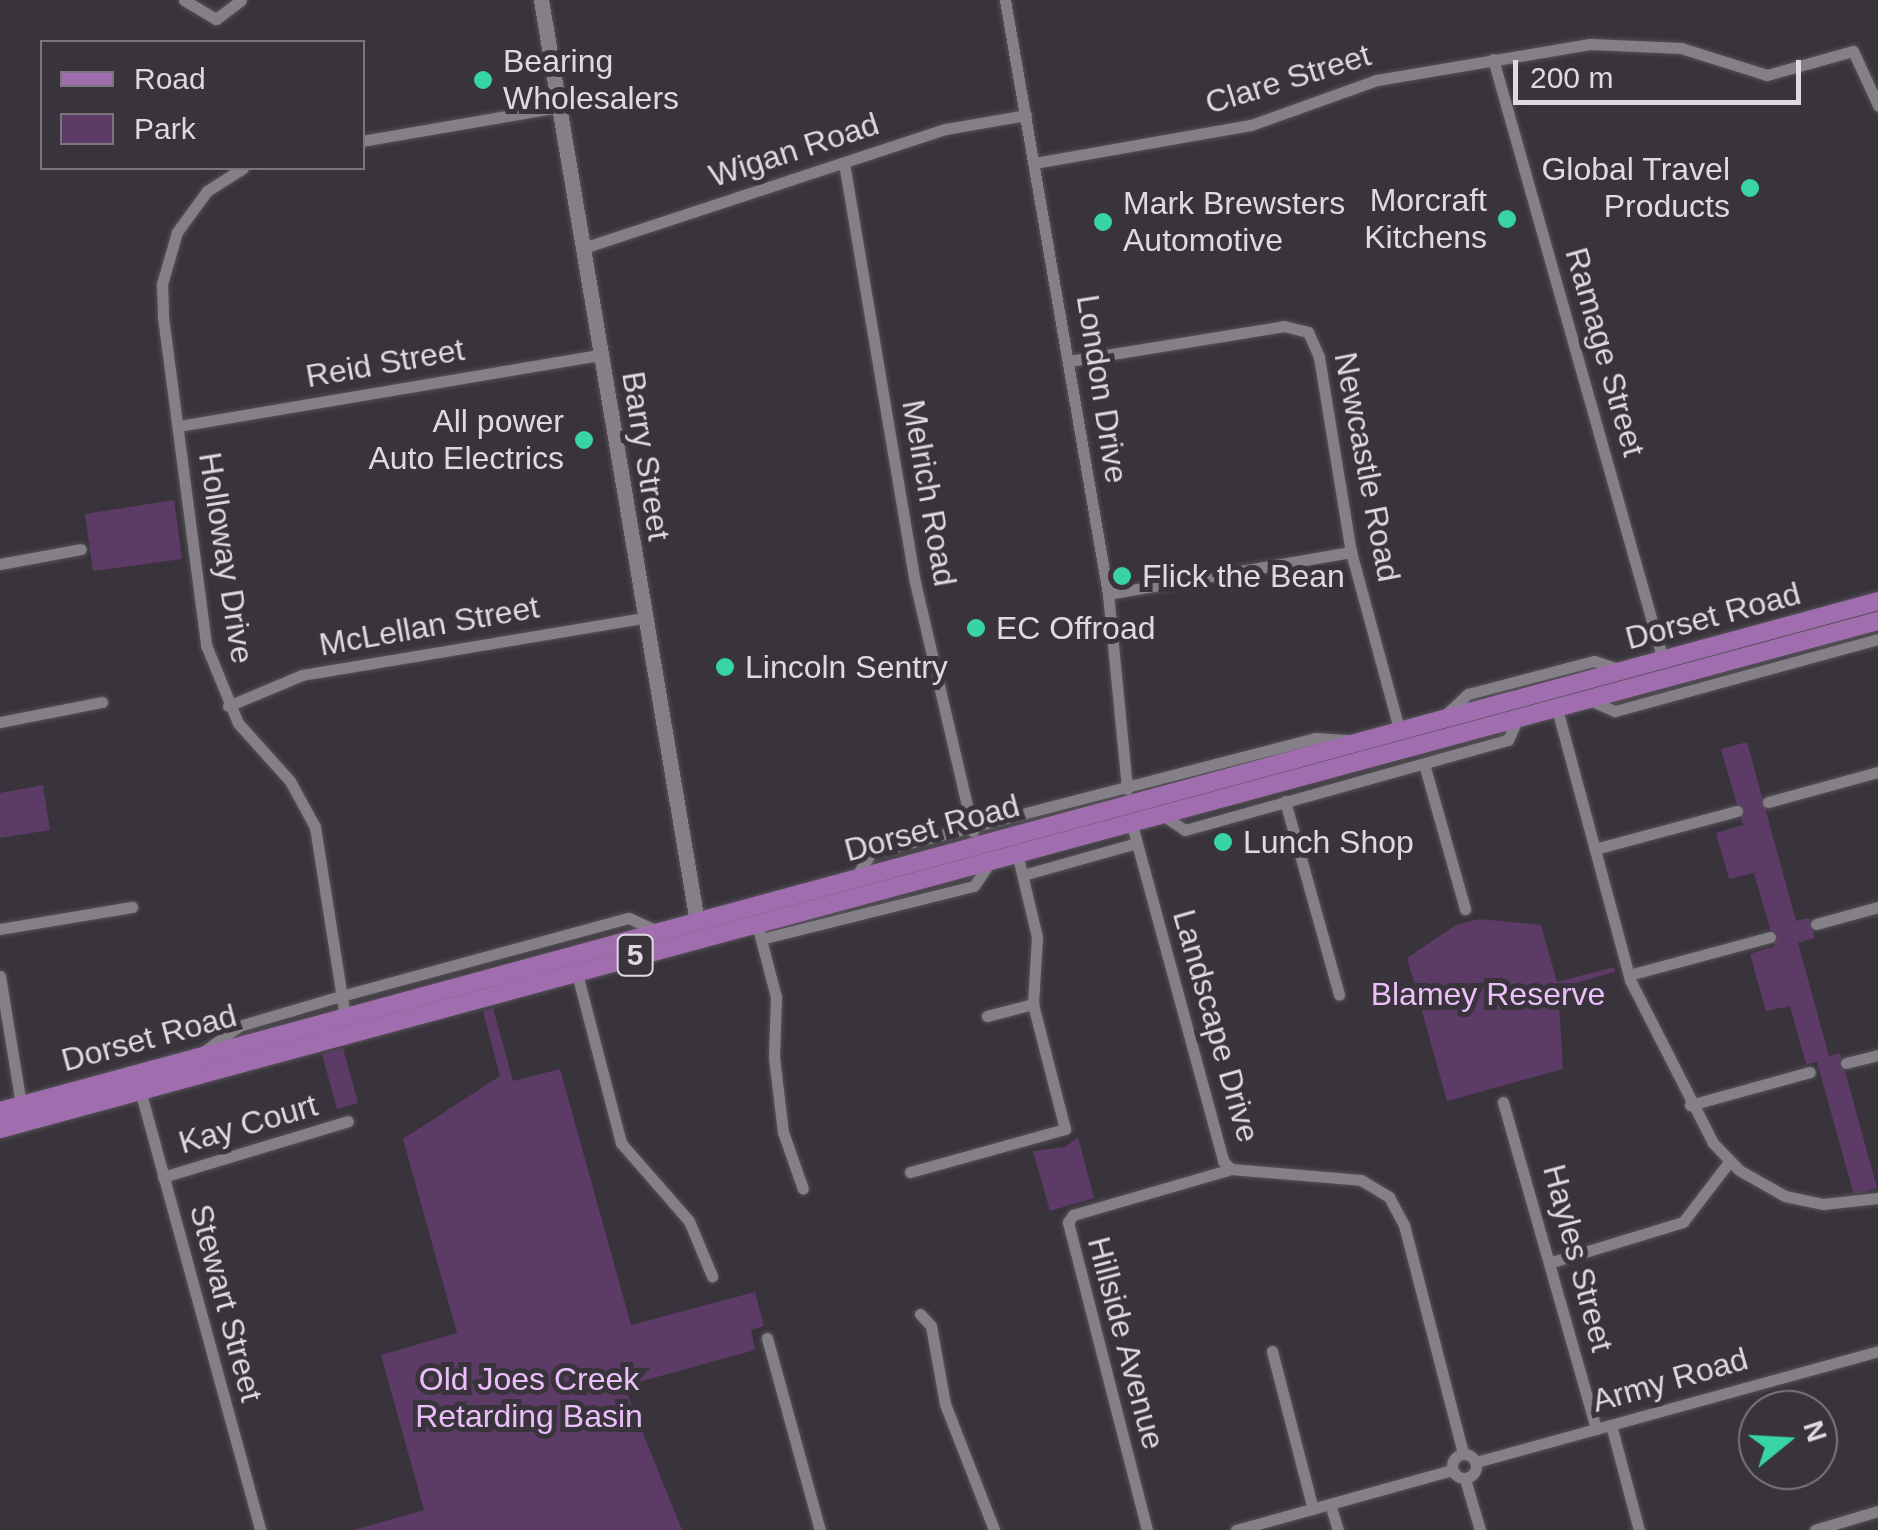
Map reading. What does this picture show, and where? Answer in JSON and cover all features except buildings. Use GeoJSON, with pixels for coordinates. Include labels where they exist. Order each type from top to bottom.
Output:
{"type":"FeatureCollection","features":[{"type":"Feature","properties":{"kind":"main road","name":"Barry Street"},"geometry":{"type":"LineString","coordinates":[[541,0],[699,930]]}},
{"type":"Feature","properties":{"kind":"main road","name":"Dorset Road"},"geometry":{"type":"LineString","coordinates":[[138,1082],[200,1055],[658,931],[759,932],[866,896],[988,865],[1021,866],[1131,816],[1164,816],[1589,700],[1790,626],[1878,602]]}},
{"type":"Feature","properties":{"kind":"main road","name":"Dorset Road"},"geometry":{"type":"LineString","coordinates":[[0,1110],[23,1112],[576,970],[854,880],[1131,816],[1364,742],[1551,690],[1624,671],[1666,669],[1807,640],[1878,621]]}},
{"type":"Feature","properties":{"kind":"main road"},"geometry":{"type":"LineString","coordinates":[[1790,626],[1807,640]]}},
{"type":"Feature","properties":{"kind":"main road"},"geometry":{"type":"LineString","coordinates":[[1551,690],[1557,709]]}},
{"type":"Feature","properties":{"kind":"main road"},"geometry":{"type":"LineString","coordinates":[[854,880],[866,896]]}},
{"type":"Feature","properties":{"kind":"main road","name":"Dorset Road"},"geometry":{"type":"LineString","coordinates":[[0,1129],[23,1112]]}},
{"type":"Feature","properties":{"kind":"street"},"geometry":{"type":"LineString","coordinates":[[184,0],[216,19],[241,0]]}},
{"type":"Feature","properties":{"kind":"street","name":"London Drive"},"geometry":{"type":"LineString","coordinates":[[1005,0],[1108,594],[1131,816]]}},
{"type":"Feature","properties":{"kind":"street","name":"Clare Street"},"geometry":{"type":"LineString","coordinates":[[1035,162],[1233,129],[1377,80],[1556,48],[1620,42],[1681,48],[1767,76],[1842,50],[1860,60],[1878,105]]}},
{"type":"Feature","properties":{"kind":"street","name":"Ramage Street"},"geometry":{"type":"LineString","coordinates":[[1493,59],[1666,669]]}},
{"type":"Feature","properties":{"kind":"street"},"geometry":{"type":"LineString","coordinates":[[365,139],[559,107]]}},
{"type":"Feature","properties":{"kind":"street","name":"Wigan Road"},"geometry":{"type":"LineString","coordinates":[[583,248],[946,129],[1026,115]]}},
{"type":"Feature","properties":{"kind":"street","name":"Melrich Road"},"geometry":{"type":"LineString","coordinates":[[844,163],[915,582],[973,830]]}},
{"type":"Feature","properties":{"kind":"street","name":"Holloway Drive"},"geometry":{"type":"LineString","coordinates":[[240,170],[195,204],[166,266],[162,301],[206,645],[228,706],[290,781],[315,828],[345,1016]]}},
{"type":"Feature","properties":{"kind":"street","name":"Newcastle Road"},"geometry":{"type":"LineString","coordinates":[[1069,361],[1298,326],[1315,341],[1351,552],[1400,732]]}},
{"type":"Feature","properties":{"kind":"street","name":"Reid Street"},"geometry":{"type":"LineString","coordinates":[[178,426],[601,355]]}},
{"type":"Feature","properties":{"kind":"street"},"geometry":{"type":"LineString","coordinates":[[0,564],[81,548]]}},
{"type":"Feature","properties":{"kind":"street"},"geometry":{"type":"LineString","coordinates":[[1108,594],[1351,552]]}},
{"type":"Feature","properties":{"kind":"street","name":"McLellan Street"},"geometry":{"type":"LineString","coordinates":[[228,706],[302,675],[644,618]]}},
{"type":"Feature","properties":{"kind":"street"},"geometry":{"type":"LineString","coordinates":[[1589,700],[1615,711],[1878,639]]}},
{"type":"Feature","properties":{"kind":"street"},"geometry":{"type":"LineString","coordinates":[[1438,722],[1468,694],[1594,661],[1624,671]]}},
{"type":"Feature","properties":{"kind":"street"},"geometry":{"type":"LineString","coordinates":[[0,722],[102,702]]}},
{"type":"Feature","properties":{"kind":"street"},"geometry":{"type":"LineString","coordinates":[[1557,709],[1629,975],[1690,1105],[1729,1162],[1767,1189],[1803,1202],[1878,1198]]}},
{"type":"Feature","properties":{"kind":"street"},"geometry":{"type":"LineString","coordinates":[[1164,816],[1184,830],[1508,740],[1517,720]]}},
{"type":"Feature","properties":{"kind":"street"},"geometry":{"type":"LineString","coordinates":[[1424,764],[1465,909]]}},
{"type":"Feature","properties":{"kind":"street"},"geometry":{"type":"LineString","coordinates":[[1308,794],[1336,770]]}},
{"type":"Feature","properties":{"kind":"street"},"geometry":{"type":"LineString","coordinates":[[1768,802],[1878,772]]}},
{"type":"Feature","properties":{"kind":"street"},"geometry":{"type":"LineString","coordinates":[[1285,801],[1339,995]]}},
{"type":"Feature","properties":{"kind":"street"},"geometry":{"type":"LineString","coordinates":[[1595,850],[1736,811]]}},
{"type":"Feature","properties":{"kind":"street"},"geometry":{"type":"LineString","coordinates":[[854,880],[872,852],[973,830],[1131,816]]}},
{"type":"Feature","properties":{"kind":"street","name":"Landscape Drive"},"geometry":{"type":"LineString","coordinates":[[1131,816],[1231,1169],[1361,1180],[1390,1196],[1404,1225],[1463,1454]]}},
{"type":"Feature","properties":{"kind":"street"},"geometry":{"type":"LineString","coordinates":[[803,1189],[783,1132],[774,1070],[776,997],[759,932],[974,886],[988,865]]}},
{"type":"Feature","properties":{"kind":"street"},"geometry":{"type":"LineString","coordinates":[[910,1172],[1065,1129],[1033,1004],[1037,937],[1021,866]]}},
{"type":"Feature","properties":{"kind":"street"},"geometry":{"type":"LineString","coordinates":[[0,929],[132,907]]}},
{"type":"Feature","properties":{"kind":"street"},"geometry":{"type":"LineString","coordinates":[[1816,924],[1878,907]]}},
{"type":"Feature","properties":{"kind":"street"},"geometry":{"type":"LineString","coordinates":[[200,1055],[239,1026],[629,918],[658,931]]}},
{"type":"Feature","properties":{"kind":"street"},"geometry":{"type":"LineString","coordinates":[[1629,975],[1770,937]]}},
{"type":"Feature","properties":{"kind":"street"},"geometry":{"type":"LineString","coordinates":[[576,970],[622,1143],[688,1221],[712,1276]]}},
{"type":"Feature","properties":{"kind":"street"},"geometry":{"type":"LineString","coordinates":[[0,976],[23,1112]]}},
{"type":"Feature","properties":{"kind":"street"},"geometry":{"type":"LineString","coordinates":[[987,1016],[1033,1004]]}},
{"type":"Feature","properties":{"kind":"street"},"geometry":{"type":"LineString","coordinates":[[1846,1064],[1878,1054]]}},
{"type":"Feature","properties":{"kind":"street"},"geometry":{"type":"LineString","coordinates":[[1690,1105],[1810,1072]]}},
{"type":"Feature","properties":{"kind":"street","name":"Stewart Street"},"geometry":{"type":"LineString","coordinates":[[138,1082],[260,1530]]}},
{"type":"Feature","properties":{"kind":"street","name":"Hayles Street"},"geometry":{"type":"LineString","coordinates":[[1503,1102],[1552,1262],[1596,1430]]}},
{"type":"Feature","properties":{"kind":"street","name":"Kay Court"},"geometry":{"type":"LineString","coordinates":[[163,1177],[348,1121]]}},
{"type":"Feature","properties":{"kind":"street"},"geometry":{"type":"LineString","coordinates":[[1552,1262],[1684,1222],[1729,1162]]}},
{"type":"Feature","properties":{"kind":"street","name":"Hillside Avenue"},"geometry":{"type":"LineString","coordinates":[[1148,1530],[1068,1222],[1073,1215],[1231,1169]]}},
{"type":"Feature","properties":{"kind":"street"},"geometry":{"type":"LineString","coordinates":[[920,1314],[932,1326],[948,1416],[994,1530]]}},
{"type":"Feature","properties":{"kind":"street"},"geometry":{"type":"LineString","coordinates":[[767,1338],[820,1530]]}},
{"type":"Feature","properties":{"kind":"street"},"geometry":{"type":"LineString","coordinates":[[1272,1351],[1313,1509]]}},
{"type":"Feature","properties":{"kind":"street","name":"Army Road"},"geometry":{"type":"LineString","coordinates":[[1476,1462],[1878,1351]]}},
{"type":"Feature","properties":{"kind":"street"},"geometry":{"type":"LineString","coordinates":[[1611,1425],[1639,1530]]}},
{"type":"Feature","properties":{"kind":"street"},"geometry":{"type":"LineString","coordinates":[[1236,1530],[1452,1470],[1463,1454],[1476,1462],[1465,1479]]}},
{"type":"Feature","properties":{"kind":"street"},"geometry":{"type":"LineString","coordinates":[[1452,1470],[1465,1479],[1480,1530]]}},
{"type":"Feature","properties":{"kind":"street"},"geometry":{"type":"LineString","coordinates":[[1330,1504],[1338,1530]]}},
{"type":"Feature","properties":{"kind":"street"},"geometry":{"type":"LineString","coordinates":[[1814,1530],[1878,1511]]}},
{"type":"Feature","properties":{"kind":"green space"},"geometry":{"type":"Polygon","coordinates":[[[174,500],[182,559],[93,571],[85,514],[174,500]]]}},
{"type":"Feature","properties":{"kind":"green space"},"geometry":{"type":"Polygon","coordinates":[[[1747,742],[1796,921],[1809,918],[1815,938],[1798,943],[1829,1056],[1840,1053],[1877,1188],[1854,1195],[1817,1062],[1806,1064],[1790,1006],[1766,1011],[1750,954],[1775,946],[1754,873],[1729,879],[1716,833],[1743,825],[1721,749],[1747,742]]]}},
{"type":"Feature","properties":{"kind":"green space"},"geometry":{"type":"Polygon","coordinates":[[[43,785],[50,830],[0,838],[0,793],[43,785]]]}},
{"type":"Feature","properties":{"kind":"green space","name":"Blamey Reserve"},"geometry":{"type":"Polygon","coordinates":[[[1479,919],[1541,925],[1557,982],[1614,967],[1615,972],[1558,988],[1563,1069],[1447,1101],[1407,958],[1456,925],[1479,919]]]}},
{"type":"Feature","properties":{"kind":"green space","name":"Old Joes Creek Retarding Basin"},"geometry":{"type":"Polygon","coordinates":[[[493,1008],[513,1081],[560,1069],[631,1325],[755,1292],[764,1326],[751,1330],[755,1350],[624,1386],[682,1530],[354,1530],[424,1510],[381,1355],[457,1333],[403,1139],[500,1076],[483,1011],[493,1008]]]}},
{"type":"Feature","properties":{"kind":"green space"},"geometry":{"type":"Polygon","coordinates":[[[343,1048],[358,1103],[337,1109],[322,1054],[343,1048]]]}},
{"type":"Feature","properties":{"kind":"green space"},"geometry":{"type":"Polygon","coordinates":[[[1078,1137],[1094,1198],[1050,1211],[1033,1151],[1065,1147],[1078,1137]]]}},
{"type":"Feature","properties":{"kind":"place","name":"Bearing Wholesalers"},"geometry":{"type":"Point","coordinates":[483,80]}},
{"type":"Feature","properties":{"kind":"place","name":"Global Travel Products"},"geometry":{"type":"Point","coordinates":[1750,188]}},
{"type":"Feature","properties":{"kind":"place","name":"Morcraft Kitchens"},"geometry":{"type":"Point","coordinates":[1507,219]}},
{"type":"Feature","properties":{"kind":"place","name":"Mark Brewsters Automotive"},"geometry":{"type":"Point","coordinates":[1103,222]}},
{"type":"Feature","properties":{"kind":"place","name":"All power Auto Electrics"},"geometry":{"type":"Point","coordinates":[584,440]}},
{"type":"Feature","properties":{"kind":"place","name":"Flick the Bean"},"geometry":{"type":"Point","coordinates":[1122,576]}},
{"type":"Feature","properties":{"kind":"place","name":"EC Offroad"},"geometry":{"type":"Point","coordinates":[976,628]}},
{"type":"Feature","properties":{"kind":"place","name":"Lincoln Sentry"},"geometry":{"type":"Point","coordinates":[725,667]}},
{"type":"Feature","properties":{"kind":"place","name":"Lunch Shop"},"geometry":{"type":"Point","coordinates":[1223,842]}}]}
